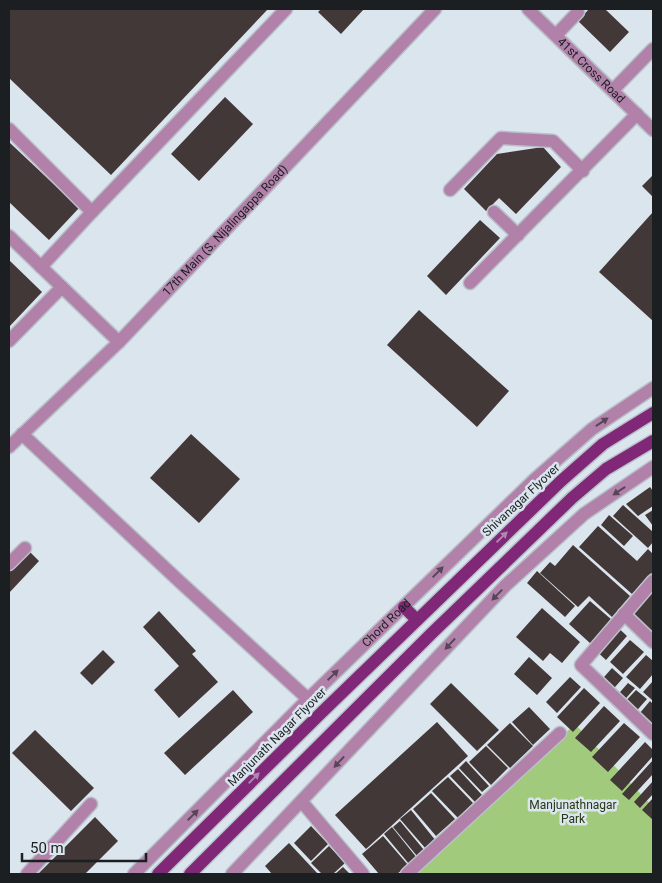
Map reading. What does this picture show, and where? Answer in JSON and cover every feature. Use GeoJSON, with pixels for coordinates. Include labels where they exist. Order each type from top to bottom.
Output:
{"type":"FeatureCollection","features":[{"type":"Feature","properties":{"kind":"main road","name":"Shivanagar Flyover"},"geometry":{"type":"LineString","coordinates":[[417,620],[560,481],[603,444],[653,413]]}},
{"type":"Feature","properties":{"kind":"main road"},"geometry":{"type":"LineString","coordinates":[[190,874],[431,634],[572,498],[606,469],[653,441]]}},
{"type":"Feature","properties":{"kind":"main road"},"geometry":{"type":"LineString","coordinates":[[404,607],[417,620]]}},
{"type":"Feature","properties":{"kind":"main road","name":"Manjunath Nagar Flyover"},"geometry":{"type":"LineString","coordinates":[[158,874],[417,620]]}},
{"type":"Feature","properties":{"kind":"street"},"geometry":{"type":"LineString","coordinates":[[42,267],[286,9]]}},
{"type":"Feature","properties":{"kind":"street","name":"17th Main (S. Nijalingappa Road)"},"geometry":{"type":"LineString","coordinates":[[9,447],[119,342],[435,9]]}},
{"type":"Feature","properties":{"kind":"street","name":"41st Cross Road"},"geometry":{"type":"LineString","coordinates":[[528,9],[653,130]]}},
{"type":"Feature","properties":{"kind":"street"},"geometry":{"type":"LineString","coordinates":[[556,35],[578,12]]}},
{"type":"Feature","properties":{"kind":"street"},"geometry":{"type":"LineString","coordinates":[[613,90],[653,49]]}},
{"type":"Feature","properties":{"kind":"street"},"geometry":{"type":"LineString","coordinates":[[470,283],[637,114]]}},
{"type":"Feature","properties":{"kind":"street"},"geometry":{"type":"LineString","coordinates":[[9,129],[92,212]]}},
{"type":"Feature","properties":{"kind":"street"},"geometry":{"type":"LineString","coordinates":[[450,190],[501,138],[553,141],[583,170]]}},
{"type":"Feature","properties":{"kind":"street"},"geometry":{"type":"LineString","coordinates":[[494,212],[518,235]]}},
{"type":"Feature","properties":{"kind":"street"},"geometry":{"type":"LineString","coordinates":[[9,236],[119,342]]}},
{"type":"Feature","properties":{"kind":"street"},"geometry":{"type":"LineString","coordinates":[[9,341],[62,286]]}},
{"type":"Feature","properties":{"kind":"street","name":"Chord Road"},"geometry":{"type":"LineString","coordinates":[[134,874],[472,538],[564,452],[592,429],[653,388]]}},
{"type":"Feature","properties":{"kind":"street"},"geometry":{"type":"LineString","coordinates":[[22,434],[308,699]]}},
{"type":"Feature","properties":{"kind":"street"},"geometry":{"type":"LineString","coordinates":[[232,874],[505,586],[584,514],[653,468]]}},
{"type":"Feature","properties":{"kind":"street"},"geometry":{"type":"LineString","coordinates":[[9,564],[25,548]]}},
{"type":"Feature","properties":{"kind":"street"},"geometry":{"type":"LineString","coordinates":[[653,581],[581,665],[653,734]]}},
{"type":"Feature","properties":{"kind":"street"},"geometry":{"type":"LineString","coordinates":[[624,614],[653,642]]}},
{"type":"Feature","properties":{"kind":"street"},"geometry":{"type":"LineString","coordinates":[[408,874],[560,733]]}},
{"type":"Feature","properties":{"kind":"street"},"geometry":{"type":"LineString","coordinates":[[302,802],[363,874]]}},
{"type":"Feature","properties":{"kind":"street"},"geometry":{"type":"LineString","coordinates":[[27,874],[91,804]]}},
{"type":"Feature","properties":{"kind":"green space","name":"Manjunathnagar Park"},"geometry":{"type":"Polygon","coordinates":[[[575,724],[653,807],[653,874],[415,874],[575,724]]]}},
{"type":"Feature","properties":{"kind":"building"},"geometry":{"type":"Polygon","coordinates":[[[9,9],[268,9],[111,175],[9,78],[9,9]]]}},
{"type":"Feature","properties":{"kind":"building"},"geometry":{"type":"Polygon","coordinates":[[[321,9],[364,9],[341,34],[318,12],[321,9]]]}},
{"type":"Feature","properties":{"kind":"building"},"geometry":{"type":"Polygon","coordinates":[[[589,9],[605,9],[629,32],[610,52],[578,21],[589,9]]]}},
{"type":"Feature","properties":{"kind":"building"},"geometry":{"type":"Polygon","coordinates":[[[225,97],[253,124],[199,181],[171,154],[225,97]]]}},
{"type":"Feature","properties":{"kind":"building"},"geometry":{"type":"Polygon","coordinates":[[[9,142],[79,208],[49,240],[9,202],[9,142]]]}},
{"type":"Feature","properties":{"kind":"building"},"geometry":{"type":"Polygon","coordinates":[[[543,147],[561,167],[516,214],[499,198],[486,211],[464,189],[497,154],[543,147]]]}},
{"type":"Feature","properties":{"kind":"building"},"geometry":{"type":"Polygon","coordinates":[[[653,177],[653,197],[642,186],[653,177]]]}},
{"type":"Feature","properties":{"kind":"building"},"geometry":{"type":"Polygon","coordinates":[[[653,212],[653,321],[599,272],[653,212]]]}},
{"type":"Feature","properties":{"kind":"building"},"geometry":{"type":"Polygon","coordinates":[[[480,220],[500,238],[446,295],[427,276],[480,220]]]}},
{"type":"Feature","properties":{"kind":"building"},"geometry":{"type":"Polygon","coordinates":[[[9,260],[42,292],[9,327],[9,260]]]}},
{"type":"Feature","properties":{"kind":"building"},"geometry":{"type":"Polygon","coordinates":[[[419,310],[509,391],[477,427],[387,345],[419,310]]]}},
{"type":"Feature","properties":{"kind":"building"},"geometry":{"type":"Polygon","coordinates":[[[191,434],[240,479],[199,523],[150,478],[191,434]]]}},
{"type":"Feature","properties":{"kind":"building"},"geometry":{"type":"Polygon","coordinates":[[[650,487],[653,491],[653,506],[638,516],[626,504],[650,487]]]}},
{"type":"Feature","properties":{"kind":"building"},"geometry":{"type":"Polygon","coordinates":[[[623,505],[653,532],[653,542],[648,548],[613,516],[623,505]]]}},
{"type":"Feature","properties":{"kind":"building"},"geometry":{"type":"Polygon","coordinates":[[[653,510],[653,526],[645,515],[653,510]]]}},
{"type":"Feature","properties":{"kind":"building"},"geometry":{"type":"Polygon","coordinates":[[[609,515],[633,536],[624,546],[601,525],[609,515]]]}},
{"type":"Feature","properties":{"kind":"building"},"geometry":{"type":"Polygon","coordinates":[[[598,526],[637,561],[648,549],[653,554],[653,575],[651,573],[632,594],[579,547],[598,526]]]}},
{"type":"Feature","properties":{"kind":"building"},"geometry":{"type":"Polygon","coordinates":[[[573,545],[630,596],[612,617],[589,596],[578,607],[540,573],[550,562],[555,566],[573,545]]]}},
{"type":"Feature","properties":{"kind":"building"},"geometry":{"type":"Polygon","coordinates":[[[27,549],[39,561],[9,593],[9,568],[27,549]]]}},
{"type":"Feature","properties":{"kind":"building"},"geometry":{"type":"Polygon","coordinates":[[[537,571],[575,606],[565,617],[527,583],[537,571]]]}},
{"type":"Feature","properties":{"kind":"building"},"geometry":{"type":"Polygon","coordinates":[[[653,587],[653,640],[622,610],[653,587]]]}},
{"type":"Feature","properties":{"kind":"building"},"geometry":{"type":"Polygon","coordinates":[[[590,601],[612,620],[591,644],[569,624],[590,601]]]}},
{"type":"Feature","properties":{"kind":"building"},"geometry":{"type":"Polygon","coordinates":[[[542,608],[580,642],[562,663],[550,653],[543,661],[516,637],[542,608]]]}},
{"type":"Feature","properties":{"kind":"building"},"geometry":{"type":"Polygon","coordinates":[[[159,611],[196,651],[192,654],[218,682],[179,718],[154,690],[179,666],[143,627],[159,611]]]}},
{"type":"Feature","properties":{"kind":"building"},"geometry":{"type":"Polygon","coordinates":[[[613,623],[627,636],[606,660],[592,647],[613,623]]]}},
{"type":"Feature","properties":{"kind":"building"},"geometry":{"type":"Polygon","coordinates":[[[630,640],[644,652],[623,674],[610,662],[630,640]]]}},
{"type":"Feature","properties":{"kind":"building"},"geometry":{"type":"Polygon","coordinates":[[[103,650],[115,662],[92,685],[80,673],[103,650]]]}},
{"type":"Feature","properties":{"kind":"building"},"geometry":{"type":"Polygon","coordinates":[[[646,655],[653,661],[653,674],[640,689],[626,677],[646,655]]]}},
{"type":"Feature","properties":{"kind":"building"},"geometry":{"type":"Polygon","coordinates":[[[529,657],[552,678],[537,695],[514,674],[529,657]]]}},
{"type":"Feature","properties":{"kind":"building"},"geometry":{"type":"Polygon","coordinates":[[[612,668],[623,678],[608,695],[597,685],[612,668]]]}},
{"type":"Feature","properties":{"kind":"building"},"geometry":{"type":"Polygon","coordinates":[[[570,677],[581,687],[557,713],[546,702],[570,677]]]}},
{"type":"Feature","properties":{"kind":"building"},"geometry":{"type":"Polygon","coordinates":[[[653,681],[653,698],[652,700],[643,692],[653,681]]]}},
{"type":"Feature","properties":{"kind":"building"},"geometry":{"type":"Polygon","coordinates":[[[451,683],[499,730],[477,751],[430,704],[451,683]]]}},
{"type":"Feature","properties":{"kind":"building"},"geometry":{"type":"Polygon","coordinates":[[[628,683],[635,688],[620,705],[614,699],[628,683]]]}},
{"type":"Feature","properties":{"kind":"building"},"geometry":{"type":"Polygon","coordinates":[[[584,688],[600,703],[573,732],[557,717],[584,688]]]}},
{"type":"Feature","properties":{"kind":"building"},"geometry":{"type":"Polygon","coordinates":[[[233,690],[253,712],[185,775],[164,753],[233,690]]]}},
{"type":"Feature","properties":{"kind":"building"},"geometry":{"type":"Polygon","coordinates":[[[636,690],[647,699],[632,716],[621,706],[636,690]]]}},
{"type":"Feature","properties":{"kind":"building"},"geometry":{"type":"Polygon","coordinates":[[[650,701],[653,704],[653,723],[646,731],[634,720],[650,701]]]}},
{"type":"Feature","properties":{"kind":"building"},"geometry":{"type":"Polygon","coordinates":[[[604,706],[620,721],[591,752],[575,738],[604,706]]]}},
{"type":"Feature","properties":{"kind":"building"},"geometry":{"type":"Polygon","coordinates":[[[529,707],[550,729],[533,745],[512,722],[529,707]]]}},
{"type":"Feature","properties":{"kind":"building"},"geometry":{"type":"Polygon","coordinates":[[[437,722],[468,756],[366,849],[335,815],[437,722]]]}},
{"type":"Feature","properties":{"kind":"building"},"geometry":{"type":"Polygon","coordinates":[[[510,723],[533,746],[510,768],[487,745],[510,723]]]}},
{"type":"Feature","properties":{"kind":"building"},"geometry":{"type":"Polygon","coordinates":[[[624,723],[640,737],[608,772],[592,757],[624,723]]]}},
{"type":"Feature","properties":{"kind":"building"},"geometry":{"type":"Polygon","coordinates":[[[35,730],[94,788],[71,811],[12,753],[35,730]]]}},
{"type":"Feature","properties":{"kind":"building"},"geometry":{"type":"Polygon","coordinates":[[[645,742],[653,750],[653,756],[622,791],[610,780],[645,742]]]}},
{"type":"Feature","properties":{"kind":"building"},"geometry":{"type":"Polygon","coordinates":[[[486,746],[508,768],[491,785],[469,762],[486,746]]]}},
{"type":"Feature","properties":{"kind":"building"},"geometry":{"type":"Polygon","coordinates":[[[653,760],[653,774],[629,800],[622,794],[653,760]]]}},
{"type":"Feature","properties":{"kind":"building"},"geometry":{"type":"Polygon","coordinates":[[[466,761],[489,786],[482,792],[459,768],[466,761]]]}},
{"type":"Feature","properties":{"kind":"building"},"geometry":{"type":"Polygon","coordinates":[[[458,769],[482,795],[475,802],[450,776],[458,769]]]}},
{"type":"Feature","properties":{"kind":"building"},"geometry":{"type":"Polygon","coordinates":[[[448,777],[473,803],[458,818],[432,791],[448,777]]]}},
{"type":"Feature","properties":{"kind":"building"},"geometry":{"type":"Polygon","coordinates":[[[653,781],[653,794],[640,808],[634,802],[653,781]]]}},
{"type":"Feature","properties":{"kind":"building"},"geometry":{"type":"Polygon","coordinates":[[[431,793],[455,819],[436,836],[413,809],[431,793]]]}},
{"type":"Feature","properties":{"kind":"building"},"geometry":{"type":"Polygon","coordinates":[[[653,798],[653,820],[642,810],[653,798]]]}},
{"type":"Feature","properties":{"kind":"building"},"geometry":{"type":"Polygon","coordinates":[[[411,810],[436,841],[426,849],[400,819],[411,810]]]}},
{"type":"Feature","properties":{"kind":"building"},"geometry":{"type":"Polygon","coordinates":[[[95,817],[118,841],[85,874],[38,874],[95,817]]]}},
{"type":"Feature","properties":{"kind":"building"},"geometry":{"type":"Polygon","coordinates":[[[400,821],[424,850],[417,856],[393,827],[400,821]]]}},
{"type":"Feature","properties":{"kind":"building"},"geometry":{"type":"Polygon","coordinates":[[[311,826],[328,844],[311,861],[294,843],[311,826]]]}},
{"type":"Feature","properties":{"kind":"building"},"geometry":{"type":"Polygon","coordinates":[[[392,827],[417,858],[409,864],[384,834],[392,827]]]}},
{"type":"Feature","properties":{"kind":"building"},"geometry":{"type":"Polygon","coordinates":[[[383,836],[408,865],[397,874],[379,874],[362,854],[383,836]]]}},
{"type":"Feature","properties":{"kind":"building"},"geometry":{"type":"Polygon","coordinates":[[[289,843],[318,874],[272,874],[265,866],[289,843]]]}},
{"type":"Feature","properties":{"kind":"building"},"geometry":{"type":"Polygon","coordinates":[[[329,846],[345,863],[333,874],[322,874],[311,863],[329,846]]]}},
{"type":"Feature","properties":{"kind":"building"},"geometry":{"type":"Polygon","coordinates":[[[343,867],[350,874],[335,874],[343,867]]]}}]}
